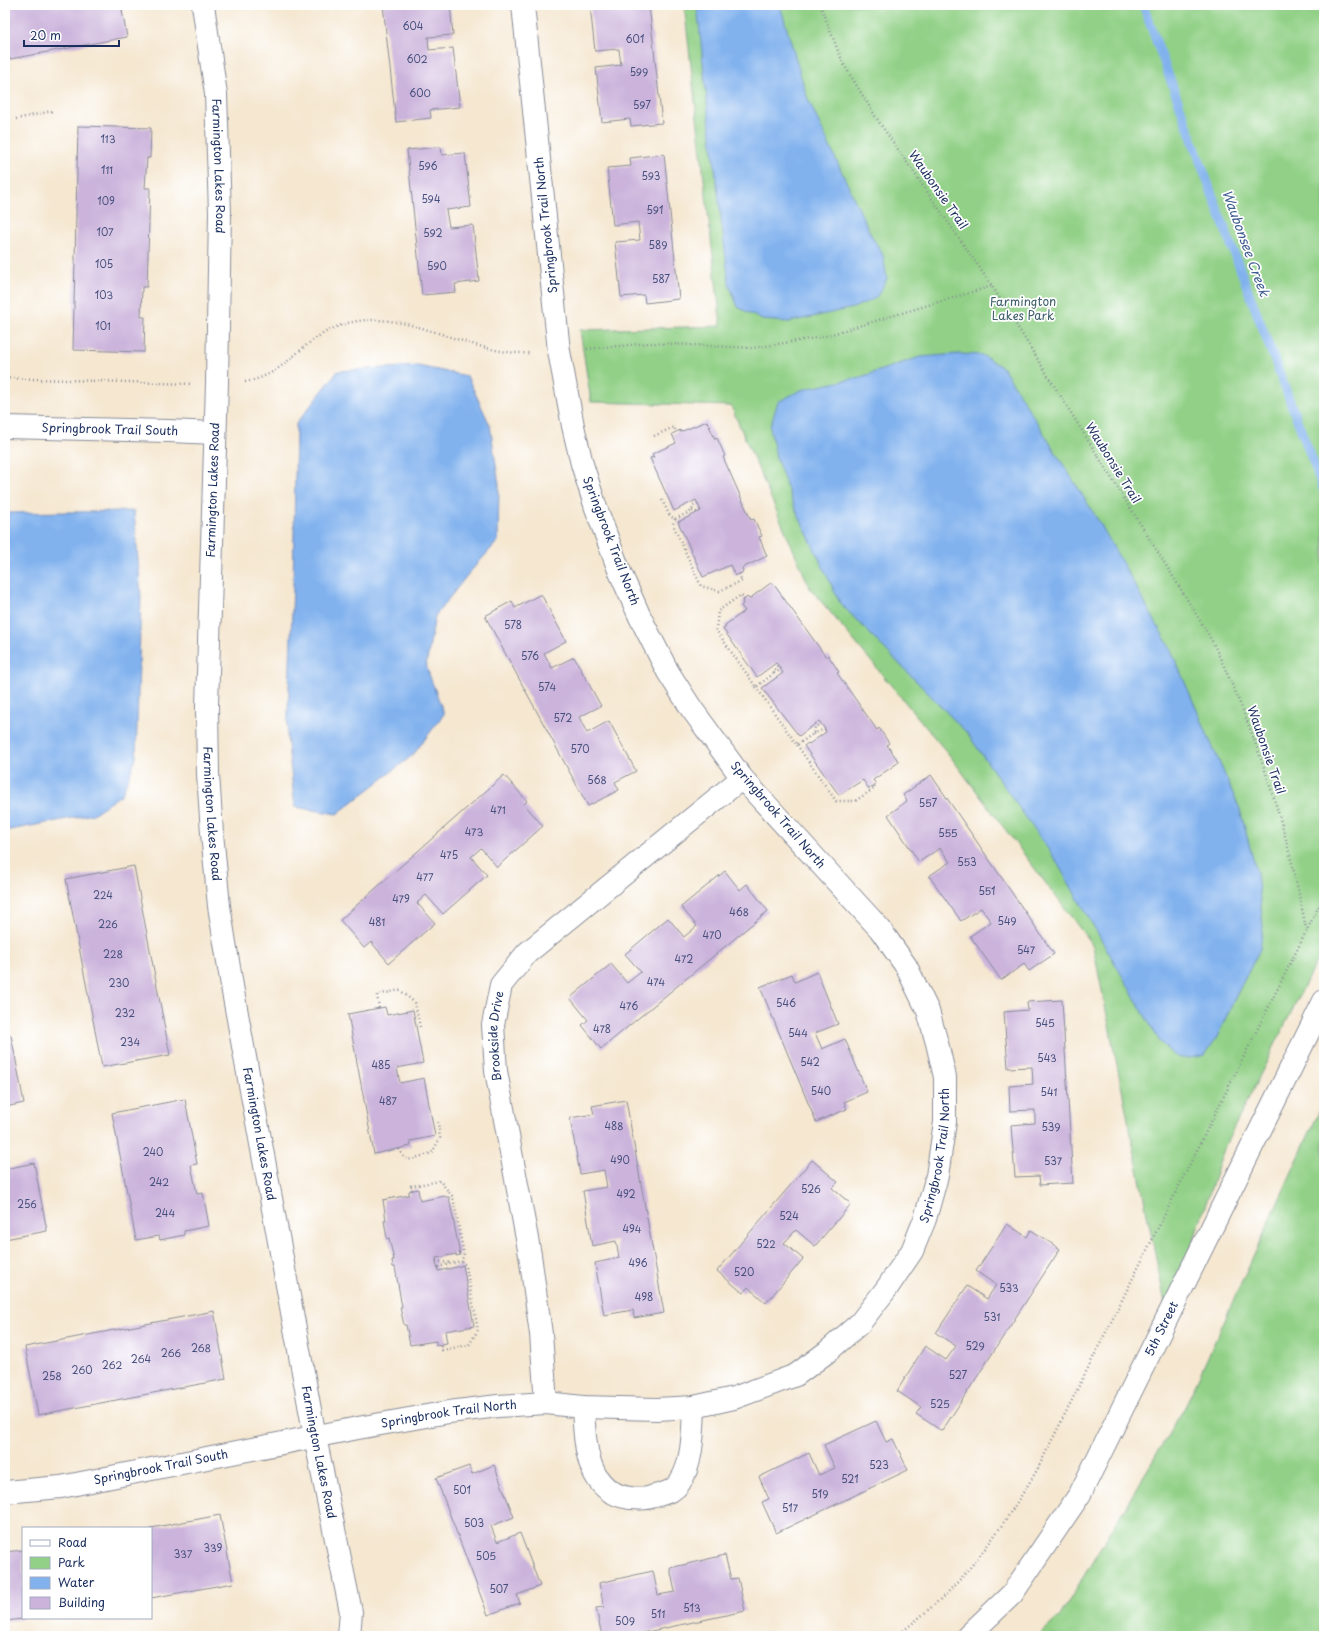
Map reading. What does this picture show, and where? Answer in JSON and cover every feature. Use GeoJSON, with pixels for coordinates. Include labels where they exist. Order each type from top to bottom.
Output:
{"type":"FeatureCollection","features":[{"type":"Feature","properties":{"kind":"street","name":"Farmington Lakes Road"},"geometry":{"type":"LineString","coordinates":[[203,5],[216,94],[220,213],[207,706],[208,774],[212,840],[219,906],[233,992],[316,1437],[351,1612],[363,1636]]}},
{"type":"Feature","properties":{"kind":"street","name":"Springbrook Trail North"},"geometry":{"type":"LineString","coordinates":[[316,1437],[449,1412],[498,1406],[546,1403],[583,1407],[657,1409],[694,1407],[734,1398],[796,1375],[827,1352],[860,1323],[887,1288],[912,1251],[925,1219],[938,1176],[945,1122],[945,1077],[938,1043],[928,1010],[906,966],[880,929],[742,778],[691,708],[664,665],[640,618],[619,570],[582,464],[567,398],[559,351],[523,5]]}},
{"type":"Feature","properties":{"kind":"street","name":"Springbrook Trail South"},"geometry":{"type":"LineString","coordinates":[[5,427],[215,433]]}},
{"type":"Feature","properties":{"kind":"street","name":"Brookside Drive"},"geometry":{"type":"LineString","coordinates":[[546,1403],[541,1334],[530,1255],[496,1071],[493,1025],[501,985],[527,953],[742,778]]}},
{"type":"Feature","properties":{"kind":"street","name":"5th Street"},"geometry":{"type":"LineString","coordinates":[[968,1636],[1012,1594],[1080,1494],[1324,1001]]}},
{"type":"Feature","properties":{"kind":"street"},"geometry":{"type":"LineString","coordinates":[[583,1407],[585,1445],[592,1470],[605,1488],[622,1496],[645,1499],[670,1492],[680,1483],[686,1470],[691,1445],[694,1407]]}},
{"type":"Feature","properties":{"kind":"street","name":"Springbrook Trail South"},"geometry":{"type":"LineString","coordinates":[[5,1492],[61,1488],[316,1437]]}},
{"type":"Feature","properties":{"kind":"street","name":"Farmington Lakes Road"},"geometry":{"type":"LineString","coordinates":[[349,1636],[351,1612]]}},
{"type":"Feature","properties":{"kind":"path","name":"Waubonsie Trail"},"geometry":{"type":"LineString","coordinates":[[820,5],[843,63],[877,120],[992,286],[1183,592],[1212,642],[1239,701],[1282,822],[1298,882],[1306,929]]}},
{"type":"Feature","properties":{"kind":"path"},"geometry":{"type":"LineString","coordinates":[[16,119],[52,111]]}},
{"type":"Feature","properties":{"kind":"path"},"geometry":{"type":"LineString","coordinates":[[582,349],[650,344],[753,348],[822,337],[992,286]]}},
{"type":"Feature","properties":{"kind":"path"},"geometry":{"type":"LineString","coordinates":[[246,382],[262,378],[278,369],[324,333],[346,323],[371,320],[397,322],[499,350],[519,353],[534,352]]}},
{"type":"Feature","properties":{"kind":"path"},"geometry":{"type":"LineString","coordinates":[[5,378],[188,385]]}},
{"type":"Feature","properties":{"kind":"path"},"geometry":{"type":"LineString","coordinates":[[654,436],[674,427],[676,432]]}},
{"type":"Feature","properties":{"kind":"path"},"geometry":{"type":"LineString","coordinates":[[662,500],[670,516],[675,519]]}},
{"type":"Feature","properties":{"kind":"path"},"geometry":{"type":"LineString","coordinates":[[692,511],[693,506],[698,504]]}},
{"type":"Feature","properties":{"kind":"path"},"geometry":{"type":"LineString","coordinates":[[700,510],[696,512],[692,511],[675,519],[673,524],[701,586],[718,591],[742,581],[739,574]]}},
{"type":"Feature","properties":{"kind":"path"},"geometry":{"type":"LineString","coordinates":[[744,600],[741,595],[718,610],[716,630],[836,801],[855,801],[875,788],[874,786]]}},
{"type":"Feature","properties":{"kind":"path"},"geometry":{"type":"LineString","coordinates":[[773,674],[778,665]]}},
{"type":"Feature","properties":{"kind":"path"},"geometry":{"type":"LineString","coordinates":[[756,686],[781,670]]}},
{"type":"Feature","properties":{"kind":"path"},"geometry":{"type":"LineString","coordinates":[[813,734],[815,727],[821,724]]}},
{"type":"Feature","properties":{"kind":"path"},"geometry":{"type":"LineString","coordinates":[[797,745],[813,734],[825,729]]}},
{"type":"Feature","properties":{"kind":"path"},"geometry":{"type":"LineString","coordinates":[[897,1636],[935,1604],[962,1577],[990,1543],[1037,1470],[1306,929],[1324,896]]}},
{"type":"Feature","properties":{"kind":"path"},"geometry":{"type":"LineString","coordinates":[[379,1008],[377,995],[400,990],[415,1002],[420,1027]]}},
{"type":"Feature","properties":{"kind":"path"},"geometry":{"type":"LineString","coordinates":[[399,1149],[402,1156],[408,1160],[432,1154],[440,1138],[438,1122]]}},
{"type":"Feature","properties":{"kind":"path"},"geometry":{"type":"LineString","coordinates":[[412,1190],[411,1186],[440,1181],[452,1197],[464,1255],[461,1261]]}},
{"type":"Feature","properties":{"kind":"path"},"geometry":{"type":"LineString","coordinates":[[436,1261],[450,1263]]}},
{"type":"Feature","properties":{"kind":"path"},"geometry":{"type":"LineString","coordinates":[[438,1267],[461,1261]]}},
{"type":"Feature","properties":{"kind":"path"},"geometry":{"type":"LineString","coordinates":[[440,1344],[442,1350],[469,1345],[478,1330],[466,1266],[461,1261]]}},
{"type":"Feature","properties":{"kind":"green space","name":"Farmington Lakes Park"},"geometry":{"type":"Polygon","coordinates":[[[684,5],[1324,5],[1324,946],[1225,1146],[1168,1318],[1093,946],[950,756],[810,588],[731,406],[591,402],[580,330],[721,326],[684,5]]]}},
{"type":"Feature","properties":{"kind":"green space"},"geometry":{"type":"Polygon","coordinates":[[[1324,1101],[1324,1636],[1038,1636],[1060,1616],[1186,1405],[1324,1101]]]}},
{"type":"Feature","properties":{"kind":"water"},"geometry":{"type":"Polygon","coordinates":[[[697,5],[780,5],[807,97],[870,233],[883,255],[887,279],[876,298],[853,308],[789,322],[762,320],[738,307],[729,284],[697,5]]]}},
{"type":"Feature","properties":{"kind":"water"},"geometry":{"type":"Polygon","coordinates":[[[959,354],[982,355],[1003,368],[1101,525],[1170,648],[1240,810],[1257,874],[1263,926],[1260,949],[1217,1037],[1205,1055],[1189,1058],[1179,1057],[1170,1052],[1159,1040],[1055,859],[967,733],[840,603],[794,506],[776,457],[770,427],[778,402],[801,390],[861,377],[920,357],[959,354]]]}},
{"type":"Feature","properties":{"kind":"water"},"geometry":{"type":"Polygon","coordinates":[[[418,366],[467,376],[490,425],[499,485],[498,541],[469,573],[435,616],[426,666],[444,714],[413,755],[337,814],[295,807],[287,736],[293,587],[296,424],[338,371],[418,366]]]}},
{"type":"Feature","properties":{"kind":"water"},"geometry":{"type":"Polygon","coordinates":[[[134,511],[141,597],[136,758],[122,794],[93,814],[5,831],[5,513],[134,511]]]}},
{"type":"Feature","properties":{"kind":"building"},"geometry":{"type":"Polygon","coordinates":[[[5,5],[121,5],[127,37],[5,60],[5,5]]]}},
{"type":"Feature","properties":{"kind":"building"},"geometry":{"type":"Polygon","coordinates":[[[383,5],[450,5],[453,35],[428,37],[429,50],[453,48],[460,107],[430,110],[431,118],[396,122],[383,5]]]}},
{"type":"Feature","properties":{"kind":"building"},"geometry":{"type":"Polygon","coordinates":[[[590,5],[649,5],[662,123],[631,126],[630,119],[602,122],[596,68],[621,65],[619,49],[595,51],[590,5]]]}},
{"type":"Feature","properties":{"kind":"building"},"geometry":{"type":"Polygon","coordinates":[[[78,126],[151,128],[150,158],[147,158],[145,188],[150,188],[147,287],[142,287],[141,317],[145,317],[144,352],[73,350],[78,126]]]}},
{"type":"Feature","properties":{"kind":"building"},"geometry":{"type":"Polygon","coordinates":[[[441,147],[442,155],[465,153],[471,207],[446,210],[449,227],[473,225],[479,281],[455,284],[456,292],[422,295],[407,150],[441,147]]]}},
{"type":"Feature","properties":{"kind":"building"},"geometry":{"type":"Polygon","coordinates":[[[664,154],[679,299],[645,303],[644,295],[621,297],[615,242],[640,240],[638,222],[613,225],[607,168],[631,166],[630,158],[664,154]]]}},
{"type":"Feature","properties":{"kind":"building"},"geometry":{"type":"Polygon","coordinates":[[[707,421],[725,456],[723,457],[751,520],[754,519],[762,536],[759,537],[767,556],[742,568],[743,572],[735,576],[730,565],[703,577],[678,522],[701,511],[696,500],[674,511],[650,458],[654,457],[652,454],[676,443],[672,434],[707,421]]]}},
{"type":"Feature","properties":{"kind":"building"},"geometry":{"type":"Polygon","coordinates":[[[772,582],[826,657],[828,655],[839,672],[837,673],[877,730],[879,728],[889,743],[887,745],[899,762],[873,780],[876,784],[869,789],[863,780],[839,795],[804,746],[826,732],[825,729],[819,721],[799,736],[762,688],[783,673],[778,665],[776,663],[757,677],[723,629],[726,627],[725,625],[745,611],[741,606],[743,604],[742,602],[747,597],[749,599],[772,582]]]}},
{"type":"Feature","properties":{"kind":"building"},"geometry":{"type":"Polygon","coordinates":[[[541,594],[566,641],[544,653],[552,668],[574,657],[601,706],[579,717],[587,733],[609,721],[636,771],[615,782],[619,790],[588,806],[485,616],[512,601],[515,608],[541,594]]]}},
{"type":"Feature","properties":{"kind":"building"},"geometry":{"type":"Polygon","coordinates":[[[504,775],[527,801],[524,804],[543,826],[497,867],[481,848],[471,857],[487,875],[443,914],[426,895],[417,903],[435,923],[389,963],[371,942],[364,948],[340,920],[504,775]]]}},
{"type":"Feature","properties":{"kind":"building"},"geometry":{"type":"Polygon","coordinates":[[[931,775],[1054,954],[1029,971],[1024,964],[1001,980],[970,936],[991,922],[981,908],[961,921],[929,876],[950,862],[940,848],[919,862],[888,815],[907,801],[903,795],[931,775]]]}},
{"type":"Feature","properties":{"kind":"building"},"geometry":{"type":"Polygon","coordinates":[[[134,866],[170,1055],[102,1067],[66,879],[134,866]]]}},
{"type":"Feature","properties":{"kind":"building"},"geometry":{"type":"Polygon","coordinates":[[[725,871],[740,890],[747,884],[768,911],[601,1049],[582,1025],[588,1020],[570,998],[611,964],[627,983],[641,972],[625,954],[668,918],[684,937],[697,926],[681,907],[725,871]]]}},
{"type":"Feature","properties":{"kind":"building"},"geometry":{"type":"Polygon","coordinates":[[[817,972],[838,1024],[815,1033],[822,1049],[845,1039],[867,1092],[844,1102],[847,1109],[816,1122],[760,987],[792,974],[795,982],[817,972]]]}},
{"type":"Feature","properties":{"kind":"building"},"geometry":{"type":"Polygon","coordinates":[[[1062,1000],[1073,1183],[1040,1185],[1039,1176],[1015,1177],[1011,1125],[1035,1123],[1035,1110],[1010,1111],[1009,1086],[1033,1084],[1032,1067],[1008,1068],[1004,1012],[1028,1010],[1027,1002],[1062,1000]]]}},
{"type":"Feature","properties":{"kind":"building"},"geometry":{"type":"Polygon","coordinates":[[[385,1007],[387,1015],[413,1010],[423,1063],[397,1068],[400,1083],[424,1078],[435,1136],[410,1141],[411,1146],[374,1154],[348,1014],[385,1007]]]}},
{"type":"Feature","properties":{"kind":"building"},"geometry":{"type":"Polygon","coordinates":[[[11,1035],[24,1103],[5,1107],[5,1037],[11,1035]]]}},
{"type":"Feature","properties":{"kind":"building"},"geometry":{"type":"Polygon","coordinates":[[[185,1099],[197,1164],[191,1165],[197,1194],[203,1193],[209,1226],[184,1231],[184,1235],[160,1240],[159,1236],[136,1240],[112,1113],[185,1099]]]}},
{"type":"Feature","properties":{"kind":"building"},"geometry":{"type":"Polygon","coordinates":[[[626,1100],[664,1313],[634,1318],[633,1310],[604,1315],[595,1263],[619,1258],[616,1241],[592,1246],[583,1191],[607,1187],[604,1170],[580,1174],[570,1118],[594,1114],[592,1106],[626,1100]]]}},
{"type":"Feature","properties":{"kind":"building"},"geometry":{"type":"Polygon","coordinates":[[[812,1160],[838,1182],[832,1188],[851,1204],[815,1246],[796,1230],[784,1243],[803,1259],[766,1303],[748,1287],[743,1293],[717,1271],[812,1160]]]}},
{"type":"Feature","properties":{"kind":"building"},"geometry":{"type":"Polygon","coordinates":[[[34,1163],[47,1231],[5,1239],[5,1169],[34,1163]]]}},
{"type":"Feature","properties":{"kind":"building"},"geometry":{"type":"Polygon","coordinates":[[[418,1189],[420,1201],[445,1196],[449,1197],[460,1255],[456,1256],[456,1254],[436,1258],[436,1261],[438,1271],[463,1265],[474,1326],[445,1331],[447,1343],[436,1345],[436,1341],[410,1345],[406,1325],[404,1325],[400,1307],[402,1307],[395,1267],[393,1267],[392,1260],[394,1260],[389,1238],[387,1239],[384,1220],[386,1220],[383,1200],[409,1195],[409,1191],[418,1189]]]}},
{"type":"Feature","properties":{"kind":"building"},"geometry":{"type":"Polygon","coordinates":[[[1007,1224],[1027,1237],[1031,1230],[1060,1249],[942,1431],[916,1414],[921,1407],[897,1391],[925,1346],[946,1360],[956,1346],[936,1333],[967,1286],[987,1299],[996,1285],[976,1271],[1007,1224]]]}},
{"type":"Feature","properties":{"kind":"building"},"geometry":{"type":"Polygon","coordinates":[[[214,1311],[226,1379],[38,1415],[25,1347],[214,1311]]]}},
{"type":"Feature","properties":{"kind":"building"},"geometry":{"type":"Polygon","coordinates":[[[876,1421],[886,1442],[893,1439],[908,1470],[776,1533],[762,1502],[769,1499],[759,1477],[809,1453],[819,1475],[835,1468],[824,1445],[876,1421]]]}},
{"type":"Feature","properties":{"kind":"building"},"geometry":{"type":"Polygon","coordinates":[[[494,1465],[514,1517],[491,1526],[497,1542],[520,1533],[540,1586],[517,1595],[520,1603],[488,1615],[436,1478],[469,1466],[472,1474],[494,1465]]]}},
{"type":"Feature","properties":{"kind":"building"},"geometry":{"type":"Polygon","coordinates":[[[220,1515],[233,1583],[152,1598],[152,1528],[220,1515]]]}},
{"type":"Feature","properties":{"kind":"building"},"geometry":{"type":"Polygon","coordinates":[[[22,1550],[23,1619],[5,1621],[5,1552],[22,1550]]]}},
{"type":"Feature","properties":{"kind":"building"},"geometry":{"type":"Polygon","coordinates":[[[725,1555],[731,1579],[738,1578],[745,1611],[628,1636],[602,1636],[596,1608],[604,1607],[599,1583],[653,1571],[658,1595],[675,1592],[670,1568],[725,1555]]]}},
{"type":"Feature","properties":{"kind":"waterway","name":"Waubonsee Creek"},"geometry":{"type":"LineString","coordinates":[[1143,5],[1219,213],[1324,491]]}}]}
